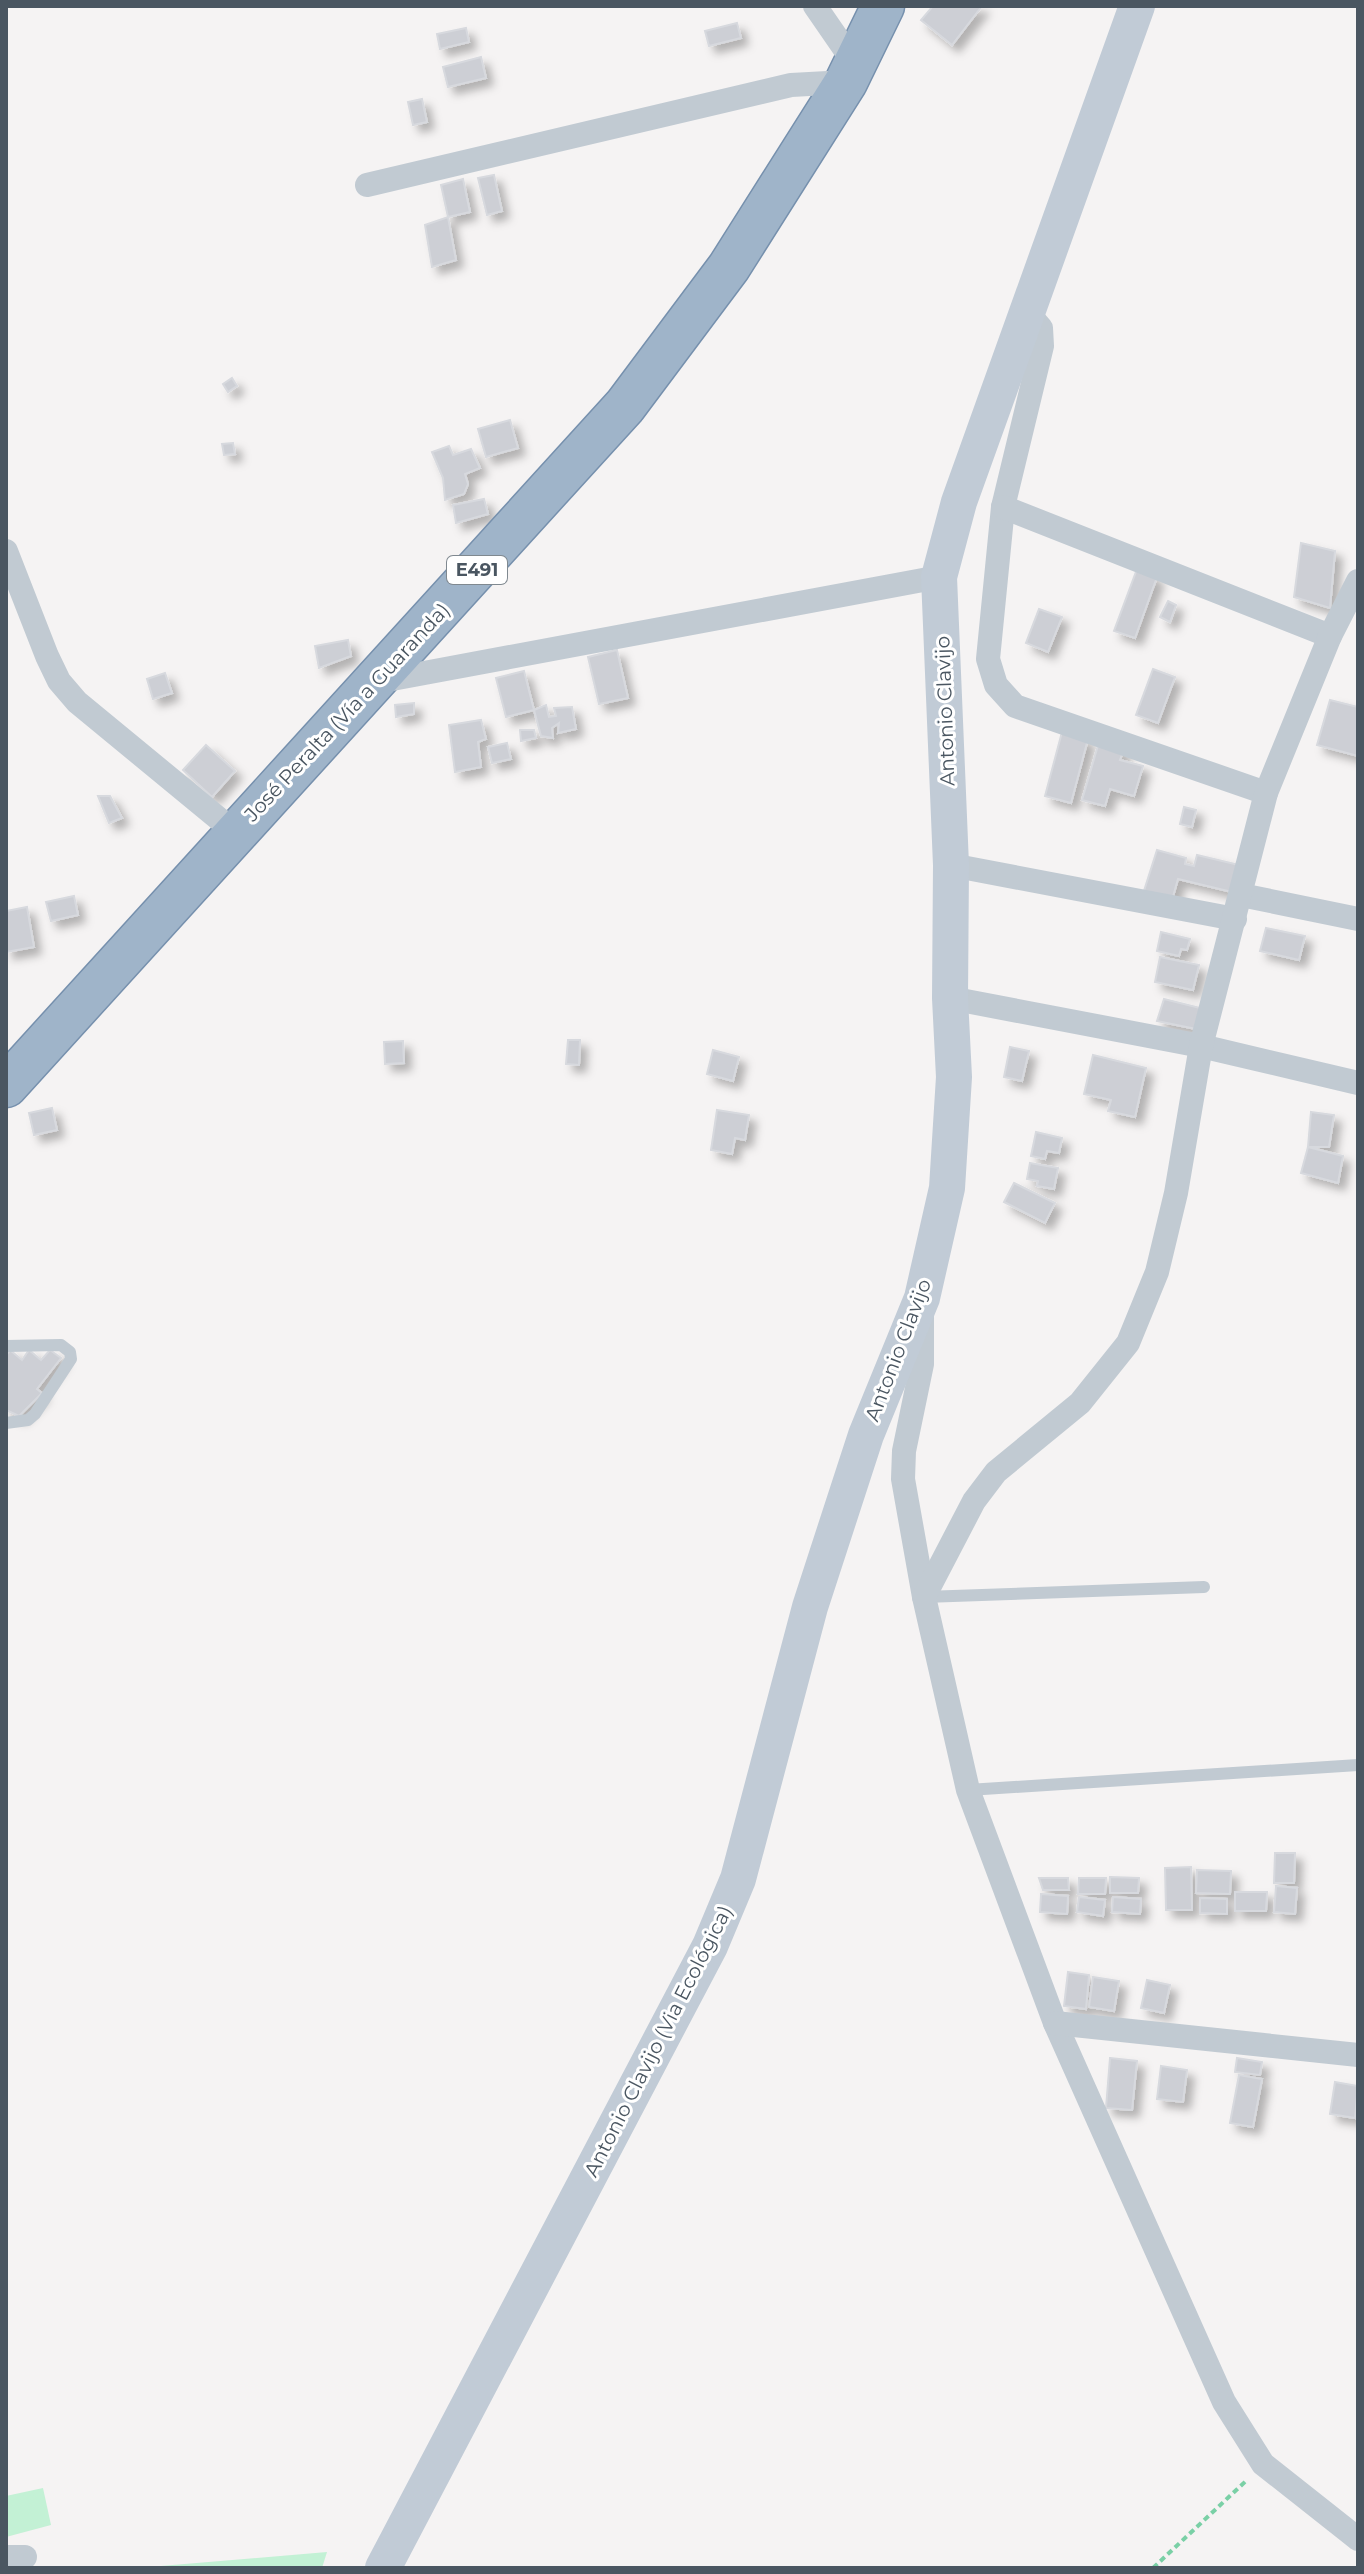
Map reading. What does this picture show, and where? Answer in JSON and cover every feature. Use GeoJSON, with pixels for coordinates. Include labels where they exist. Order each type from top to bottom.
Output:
{"type":"FeatureCollection","features":[{"type":"Feature","properties":{"kind":"highway","name":"José Peralta (Vía a Guaranda)"},"geometry":{"type":"LineString","coordinates":[[6,1086],[625,406],[729,267],[850,73],[883,6]]}},
{"type":"Feature","properties":{"kind":"main road","name":"Antonio Clavijo"},"geometry":{"type":"LineString","coordinates":[[866,1435],[922,1298],[947,1188],[954,1077],[950,998],[951,865],[939,577],[959,502],[1137,6]]}},
{"type":"Feature","properties":{"kind":"main road","name":"Antonio Clavijo (Via Ecológica)"},"geometry":{"type":"LineString","coordinates":[[383,2568],[710,1946],[738,1879],[810,1607],[866,1435]]}},
{"type":"Feature","properties":{"kind":"street"},"geometry":{"type":"LineString","coordinates":[[367,185],[850,73],[815,6]]}},
{"type":"Feature","properties":{"kind":"street"},"geometry":{"type":"LineString","coordinates":[[1029,314],[1041,328],[1042,346],[1003,507],[988,659],[996,685],[1015,706],[1266,793]]}},
{"type":"Feature","properties":{"kind":"street"},"geometry":{"type":"LineString","coordinates":[[1003,507],[1330,636]]}},
{"type":"Feature","properties":{"kind":"street"},"geometry":{"type":"LineString","coordinates":[[6,551],[59,681],[77,702],[236,833]]}},
{"type":"Feature","properties":{"kind":"street"},"geometry":{"type":"LineString","coordinates":[[372,683],[939,577]]}},
{"type":"Feature","properties":{"kind":"street"},"geometry":{"type":"LineString","coordinates":[[924,1597],[974,1501],[996,1472],[1080,1403],[1128,1343],[1157,1272],[1176,1193],[1201,1046],[1266,793],[1330,636],[1358,581]]}},
{"type":"Feature","properties":{"kind":"street"},"geometry":{"type":"LineString","coordinates":[[951,865],[1238,907],[1358,919]]}},
{"type":"Feature","properties":{"kind":"street"},"geometry":{"type":"LineString","coordinates":[[950,998],[1201,1046],[1358,1083]]}},
{"type":"Feature","properties":{"kind":"street"},"geometry":{"type":"LineString","coordinates":[[922,1298],[922,1364],[903,1465],[924,1597],[968,1790],[1055,2023],[1224,2402],[1263,2464],[1358,2539]]}},
{"type":"Feature","properties":{"kind":"street"},"geometry":{"type":"LineString","coordinates":[[1055,2023],[1358,2055]]}},
{"type":"Feature","properties":{"kind":"lane"},"geometry":{"type":"LineString","coordinates":[[6,1346],[61,1345],[70,1352],[71,1359],[35,1414],[28,1420],[6,1423]]}},
{"type":"Feature","properties":{"kind":"lane"},"geometry":{"type":"LineString","coordinates":[[924,1597],[1204,1587]]}},
{"type":"Feature","properties":{"kind":"lane"},"geometry":{"type":"LineString","coordinates":[[968,1790],[1358,1765]]}},
{"type":"Feature","properties":{"kind":"path"},"geometry":{"type":"LineString","coordinates":[[1153,2568],[1263,2464]]}},
{"type":"Feature","properties":{"kind":"green space"},"geometry":{"type":"Polygon","coordinates":[[[43,2488],[51,2525],[6,2537],[6,2496],[43,2488]]]}},
{"type":"Feature","properties":{"kind":"green space"},"geometry":{"type":"Polygon","coordinates":[[[327,2552],[322,2568],[137,2568],[327,2552]]]}},
{"type":"Feature","properties":{"kind":"building"},"geometry":{"type":"Polygon","coordinates":[[[933,6],[982,6],[952,45],[921,20],[933,6]]]}},
{"type":"Feature","properties":{"kind":"building"},"geometry":{"type":"Polygon","coordinates":[[[737,23],[741,38],[709,46],[705,31],[737,23]]]}},
{"type":"Feature","properties":{"kind":"building"},"geometry":{"type":"Polygon","coordinates":[[[466,28],[469,42],[440,49],[437,34],[466,28]]]}},
{"type":"Feature","properties":{"kind":"building"},"geometry":{"type":"Polygon","coordinates":[[[481,57],[486,78],[448,87],[443,67],[481,57]]]}},
{"type":"Feature","properties":{"kind":"building"},"geometry":{"type":"Polygon","coordinates":[[[422,99],[427,122],[413,125],[408,102],[422,99]]]}},
{"type":"Feature","properties":{"kind":"building"},"geometry":{"type":"Polygon","coordinates":[[[494,175],[502,211],[487,215],[478,178],[494,175]]]}},
{"type":"Feature","properties":{"kind":"building"},"geometry":{"type":"Polygon","coordinates":[[[463,179],[470,212],[448,217],[441,185],[463,179]]]}},
{"type":"Feature","properties":{"kind":"building"},"geometry":{"type":"Polygon","coordinates":[[[448,217],[456,260],[432,267],[425,225],[448,217]]]}},
{"type":"Feature","properties":{"kind":"building"},"geometry":{"type":"Polygon","coordinates":[[[232,378],[237,386],[228,392],[223,384],[232,378]]]}},
{"type":"Feature","properties":{"kind":"building"},"geometry":{"type":"Polygon","coordinates":[[[510,420],[518,448],[486,457],[478,429],[510,420]]]}},
{"type":"Feature","properties":{"kind":"building"},"geometry":{"type":"Polygon","coordinates":[[[233,443],[235,454],[224,455],[222,444],[233,443]]]}},
{"type":"Feature","properties":{"kind":"building"},"geometry":{"type":"Polygon","coordinates":[[[449,446],[453,455],[471,449],[480,468],[465,474],[468,484],[464,494],[445,500],[443,478],[432,452],[449,446]]]}},
{"type":"Feature","properties":{"kind":"building"},"geometry":{"type":"Polygon","coordinates":[[[484,499],[488,514],[456,523],[453,505],[484,499]]]}},
{"type":"Feature","properties":{"kind":"building"},"geometry":{"type":"Polygon","coordinates":[[[1301,543],[1335,551],[1330,608],[1294,597],[1301,543]]]}},
{"type":"Feature","properties":{"kind":"building"},"geometry":{"type":"Polygon","coordinates":[[[1137,569],[1157,577],[1135,638],[1114,631],[1137,569]]]}},
{"type":"Feature","properties":{"kind":"building"},"geometry":{"type":"Polygon","coordinates":[[[1168,601],[1176,605],[1170,622],[1160,617],[1168,601]]]}},
{"type":"Feature","properties":{"kind":"building"},"geometry":{"type":"Polygon","coordinates":[[[1039,609],[1062,617],[1048,652],[1026,643],[1039,609]]]}},
{"type":"Feature","properties":{"kind":"building"},"geometry":{"type":"Polygon","coordinates":[[[348,640],[351,656],[319,668],[315,646],[348,640]]]}},
{"type":"Feature","properties":{"kind":"building"},"geometry":{"type":"Polygon","coordinates":[[[617,650],[628,698],[599,704],[588,657],[617,650]]]}},
{"type":"Feature","properties":{"kind":"building"},"geometry":{"type":"Polygon","coordinates":[[[1153,669],[1175,677],[1158,723],[1136,715],[1153,669]]]}},
{"type":"Feature","properties":{"kind":"building"},"geometry":{"type":"Polygon","coordinates":[[[524,671],[534,710],[506,717],[496,678],[524,671]]]}},
{"type":"Feature","properties":{"kind":"building"},"geometry":{"type":"Polygon","coordinates":[[[165,673],[172,693],[153,699],[147,679],[165,673]]]}},
{"type":"Feature","properties":{"kind":"building"},"geometry":{"type":"Polygon","coordinates":[[[1330,700],[1358,707],[1358,756],[1317,745],[1330,700]]]}},
{"type":"Feature","properties":{"kind":"building"},"geometry":{"type":"Polygon","coordinates":[[[414,703],[414,714],[396,717],[395,705],[414,703]]]}},
{"type":"Feature","properties":{"kind":"building"},"geometry":{"type":"Polygon","coordinates":[[[546,705],[549,717],[556,716],[554,708],[572,707],[576,729],[558,733],[559,723],[552,728],[553,738],[541,736],[534,710],[546,705]]]}},
{"type":"Feature","properties":{"kind":"building"},"geometry":{"type":"Polygon","coordinates":[[[481,720],[486,739],[478,742],[481,767],[455,772],[449,725],[481,720]]]}},
{"type":"Feature","properties":{"kind":"building"},"geometry":{"type":"Polygon","coordinates":[[[520,730],[534,730],[536,738],[521,741],[520,730]]]}},
{"type":"Feature","properties":{"kind":"building"},"geometry":{"type":"Polygon","coordinates":[[[1062,732],[1088,739],[1071,803],[1045,796],[1062,732]]]}},
{"type":"Feature","properties":{"kind":"building"},"geometry":{"type":"Polygon","coordinates":[[[1099,742],[1124,749],[1120,760],[1143,766],[1134,796],[1110,789],[1105,806],[1082,800],[1099,742]]]}},
{"type":"Feature","properties":{"kind":"building"},"geometry":{"type":"Polygon","coordinates":[[[507,743],[511,759],[492,763],[488,747],[507,743]]]}},
{"type":"Feature","properties":{"kind":"building"},"geometry":{"type":"Polygon","coordinates":[[[206,745],[235,771],[212,797],[183,770],[206,745]]]}},
{"type":"Feature","properties":{"kind":"building"},"geometry":{"type":"Polygon","coordinates":[[[98,796],[110,796],[122,818],[109,823],[98,796]]]}},
{"type":"Feature","properties":{"kind":"building"},"geometry":{"type":"Polygon","coordinates":[[[1184,807],[1196,810],[1192,827],[1180,824],[1184,807]]]}},
{"type":"Feature","properties":{"kind":"building"},"geometry":{"type":"Polygon","coordinates":[[[1157,850],[1186,858],[1185,864],[1194,866],[1197,855],[1239,865],[1232,892],[1178,879],[1172,900],[1143,894],[1157,850]]]}},
{"type":"Feature","properties":{"kind":"building"},"geometry":{"type":"Polygon","coordinates":[[[74,896],[78,915],[51,921],[46,902],[74,896]]]}},
{"type":"Feature","properties":{"kind":"building"},"geometry":{"type":"Polygon","coordinates":[[[27,907],[34,947],[6,952],[6,911],[27,907]]]}},
{"type":"Feature","properties":{"kind":"building"},"geometry":{"type":"Polygon","coordinates":[[[1266,928],[1305,936],[1299,960],[1260,951],[1266,928]]]}},
{"type":"Feature","properties":{"kind":"building"},"geometry":{"type":"Polygon","coordinates":[[[1161,932],[1190,939],[1187,950],[1181,949],[1179,956],[1157,951],[1161,932]]]}},
{"type":"Feature","properties":{"kind":"building"},"geometry":{"type":"Polygon","coordinates":[[[1160,957],[1199,965],[1193,990],[1155,982],[1160,957]]]}},
{"type":"Feature","properties":{"kind":"building"},"geometry":{"type":"Polygon","coordinates":[[[1164,999],[1200,1008],[1196,1029],[1157,1021],[1164,999]]]}},
{"type":"Feature","properties":{"kind":"building"},"geometry":{"type":"Polygon","coordinates":[[[568,1040],[580,1040],[579,1065],[566,1064],[568,1040]]]}},
{"type":"Feature","properties":{"kind":"building"},"geometry":{"type":"Polygon","coordinates":[[[403,1041],[404,1063],[385,1064],[384,1042],[403,1041]]]}},
{"type":"Feature","properties":{"kind":"building"},"geometry":{"type":"Polygon","coordinates":[[[1010,1047],[1029,1051],[1022,1081],[1004,1077],[1010,1047]]]}},
{"type":"Feature","properties":{"kind":"building"},"geometry":{"type":"Polygon","coordinates":[[[713,1050],[739,1057],[733,1081],[707,1074],[713,1050]]]}},
{"type":"Feature","properties":{"kind":"building"},"geometry":{"type":"Polygon","coordinates":[[[1093,1055],[1146,1068],[1135,1117],[1108,1111],[1111,1100],[1084,1094],[1093,1055]]]}},
{"type":"Feature","properties":{"kind":"building"},"geometry":{"type":"Polygon","coordinates":[[[52,1108],[57,1130],[34,1135],[29,1113],[52,1108]]]}},
{"type":"Feature","properties":{"kind":"building"},"geometry":{"type":"Polygon","coordinates":[[[717,1110],[749,1115],[745,1140],[735,1138],[732,1154],[711,1150],[717,1110]]]}},
{"type":"Feature","properties":{"kind":"building"},"geometry":{"type":"Polygon","coordinates":[[[1311,1112],[1334,1115],[1329,1147],[1308,1147],[1311,1112]]]}},
{"type":"Feature","properties":{"kind":"building"},"geometry":{"type":"Polygon","coordinates":[[[1036,1132],[1062,1138],[1059,1153],[1047,1151],[1045,1159],[1031,1156],[1036,1132]]]}},
{"type":"Feature","properties":{"kind":"building"},"geometry":{"type":"Polygon","coordinates":[[[1308,1147],[1343,1156],[1338,1183],[1301,1173],[1308,1147]]]}},
{"type":"Feature","properties":{"kind":"building"},"geometry":{"type":"Polygon","coordinates":[[[1030,1163],[1058,1168],[1054,1189],[1037,1186],[1038,1181],[1027,1179],[1030,1163]]]}},
{"type":"Feature","properties":{"kind":"building"},"geometry":{"type":"Polygon","coordinates":[[[1014,1183],[1055,1203],[1045,1223],[1004,1202],[1014,1183]]]}},
{"type":"Feature","properties":{"kind":"building"},"geometry":{"type":"Polygon","coordinates":[[[10,1350],[22,1360],[29,1350],[41,1360],[50,1350],[61,1358],[37,1389],[42,1393],[19,1416],[6,1410],[6,1356],[10,1350]]]}},
{"type":"Feature","properties":{"kind":"building"},"geometry":{"type":"Polygon","coordinates":[[[1275,1853],[1295,1853],[1294,1883],[1274,1883],[1275,1853]]]}},
{"type":"Feature","properties":{"kind":"building"},"geometry":{"type":"Polygon","coordinates":[[[1191,1867],[1192,1910],[1166,1910],[1165,1868],[1191,1867]]]}},
{"type":"Feature","properties":{"kind":"building"},"geometry":{"type":"Polygon","coordinates":[[[1197,1870],[1231,1871],[1230,1894],[1196,1893],[1197,1870]]]}},
{"type":"Feature","properties":{"kind":"building"},"geometry":{"type":"Polygon","coordinates":[[[1110,1877],[1139,1878],[1138,1893],[1110,1893],[1110,1877]]]}},
{"type":"Feature","properties":{"kind":"building"},"geometry":{"type":"Polygon","coordinates":[[[1039,1878],[1068,1878],[1069,1890],[1043,1890],[1039,1878]]]}},
{"type":"Feature","properties":{"kind":"building"},"geometry":{"type":"Polygon","coordinates":[[[1079,1878],[1106,1878],[1105,1894],[1078,1894],[1079,1878]]]}},
{"type":"Feature","properties":{"kind":"building"},"geometry":{"type":"Polygon","coordinates":[[[1276,1886],[1297,1888],[1295,1914],[1274,1912],[1276,1886]]]}},
{"type":"Feature","properties":{"kind":"building"},"geometry":{"type":"Polygon","coordinates":[[[1235,1892],[1267,1892],[1266,1911],[1235,1911],[1235,1892]]]}},
{"type":"Feature","properties":{"kind":"building"},"geometry":{"type":"Polygon","coordinates":[[[1041,1894],[1068,1896],[1067,1914],[1040,1912],[1041,1894]]]}},
{"type":"Feature","properties":{"kind":"building"},"geometry":{"type":"Polygon","coordinates":[[[1079,1897],[1105,1900],[1103,1916],[1077,1912],[1079,1897]]]}},
{"type":"Feature","properties":{"kind":"building"},"geometry":{"type":"Polygon","coordinates":[[[1113,1897],[1141,1899],[1140,1914],[1112,1912],[1113,1897]]]}},
{"type":"Feature","properties":{"kind":"building"},"geometry":{"type":"Polygon","coordinates":[[[1200,1898],[1227,1899],[1227,1914],[1200,1913],[1200,1898]]]}},
{"type":"Feature","properties":{"kind":"building"},"geometry":{"type":"Polygon","coordinates":[[[1068,1972],[1089,1975],[1086,2009],[1064,2006],[1068,1972]]]}},
{"type":"Feature","properties":{"kind":"building"},"geometry":{"type":"Polygon","coordinates":[[[1093,1977],[1119,1981],[1114,2011],[1089,2007],[1093,1977]]]}},
{"type":"Feature","properties":{"kind":"building"},"geometry":{"type":"Polygon","coordinates":[[[1147,1980],[1170,1985],[1164,2013],[1141,2008],[1147,1980]]]}},
{"type":"Feature","properties":{"kind":"building"},"geometry":{"type":"Polygon","coordinates":[[[1110,2058],[1137,2061],[1132,2110],[1106,2108],[1110,2058]]]}},
{"type":"Feature","properties":{"kind":"building"},"geometry":{"type":"Polygon","coordinates":[[[1237,2058],[1262,2062],[1260,2075],[1235,2072],[1237,2058]]]}},
{"type":"Feature","properties":{"kind":"building"},"geometry":{"type":"Polygon","coordinates":[[[1161,2066],[1187,2070],[1183,2102],[1157,2099],[1161,2066]]]}},
{"type":"Feature","properties":{"kind":"building"},"geometry":{"type":"Polygon","coordinates":[[[1239,2075],[1262,2079],[1253,2127],[1230,2123],[1239,2075]]]}},
{"type":"Feature","properties":{"kind":"building"},"geometry":{"type":"Polygon","coordinates":[[[1335,2082],[1358,2086],[1355,2118],[1330,2114],[1335,2082]]]}}]}
